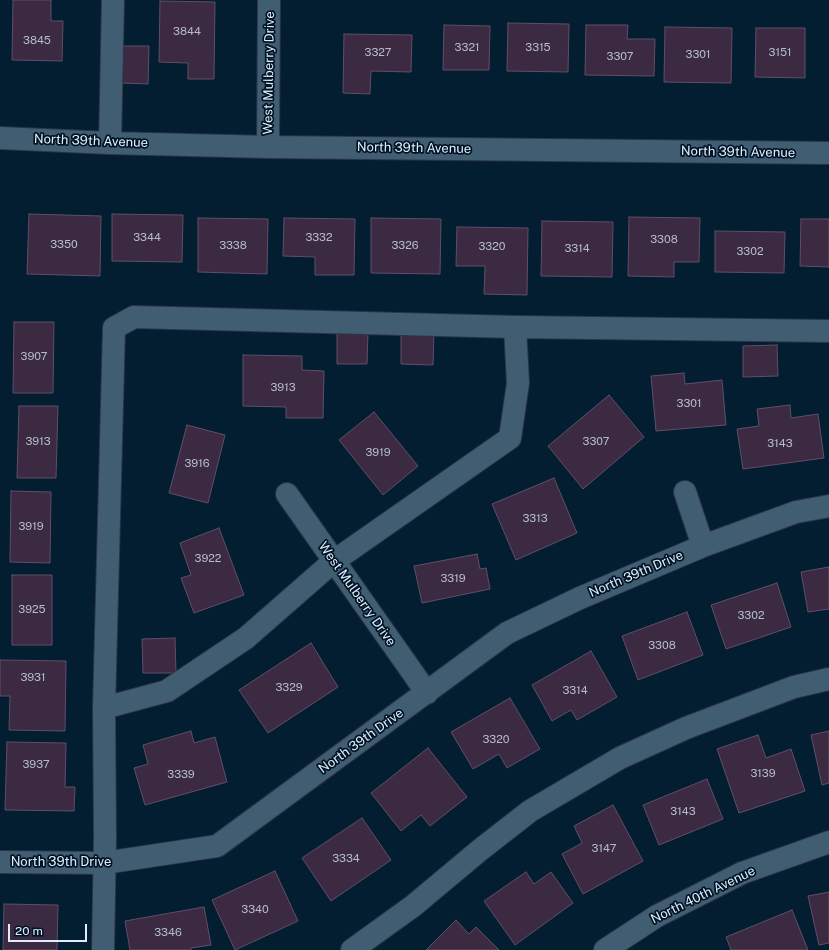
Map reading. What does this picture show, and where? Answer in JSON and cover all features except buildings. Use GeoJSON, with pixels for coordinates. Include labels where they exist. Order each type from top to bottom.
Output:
{"type":"FeatureCollection","features":[{"type":"Feature","properties":{"kind":"street"},"geometry":{"type":"LineString","coordinates":[[110,143],[113,0]]}},
{"type":"Feature","properties":{"kind":"street","name":"West Mulberry Drive"},"geometry":{"type":"LineString","coordinates":[[268,147],[269,0]]}},
{"type":"Feature","properties":{"kind":"street","name":"North 39th Avenue"},"geometry":{"type":"LineString","coordinates":[[0,138],[110,143],[268,147],[829,153]]}},
{"type":"Feature","properties":{"kind":"street"},"geometry":{"type":"LineString","coordinates":[[103,950],[104,708],[114,328],[134,317],[516,327],[829,331]]}},
{"type":"Feature","properties":{"kind":"street"},"geometry":{"type":"LineString","coordinates":[[104,708],[167,691],[246,638],[334,561],[510,438],[518,383],[516,327]]}},
{"type":"Feature","properties":{"kind":"street"},"geometry":{"type":"LineString","coordinates":[[685,492],[703,546]]}},
{"type":"Feature","properties":{"kind":"street","name":"West Mulberry Drive"},"geometry":{"type":"LineString","coordinates":[[287,494],[427,693]]}},
{"type":"Feature","properties":{"kind":"street","name":"North 39th Drive"},"geometry":{"type":"LineString","coordinates":[[0,862],[104,863],[217,846],[507,633],[580,598],[703,546],[796,512],[829,506]]}},
{"type":"Feature","properties":{"kind":"street"},"geometry":{"type":"LineString","coordinates":[[352,950],[413,906],[480,850],[530,811],[620,758],[686,728],[780,692],[794,687],[829,679]]}},
{"type":"Feature","properties":{"kind":"street","name":"North 40th Avenue"},"geometry":{"type":"LineString","coordinates":[[605,950],[657,916],[742,873],[829,842]]}}]}
